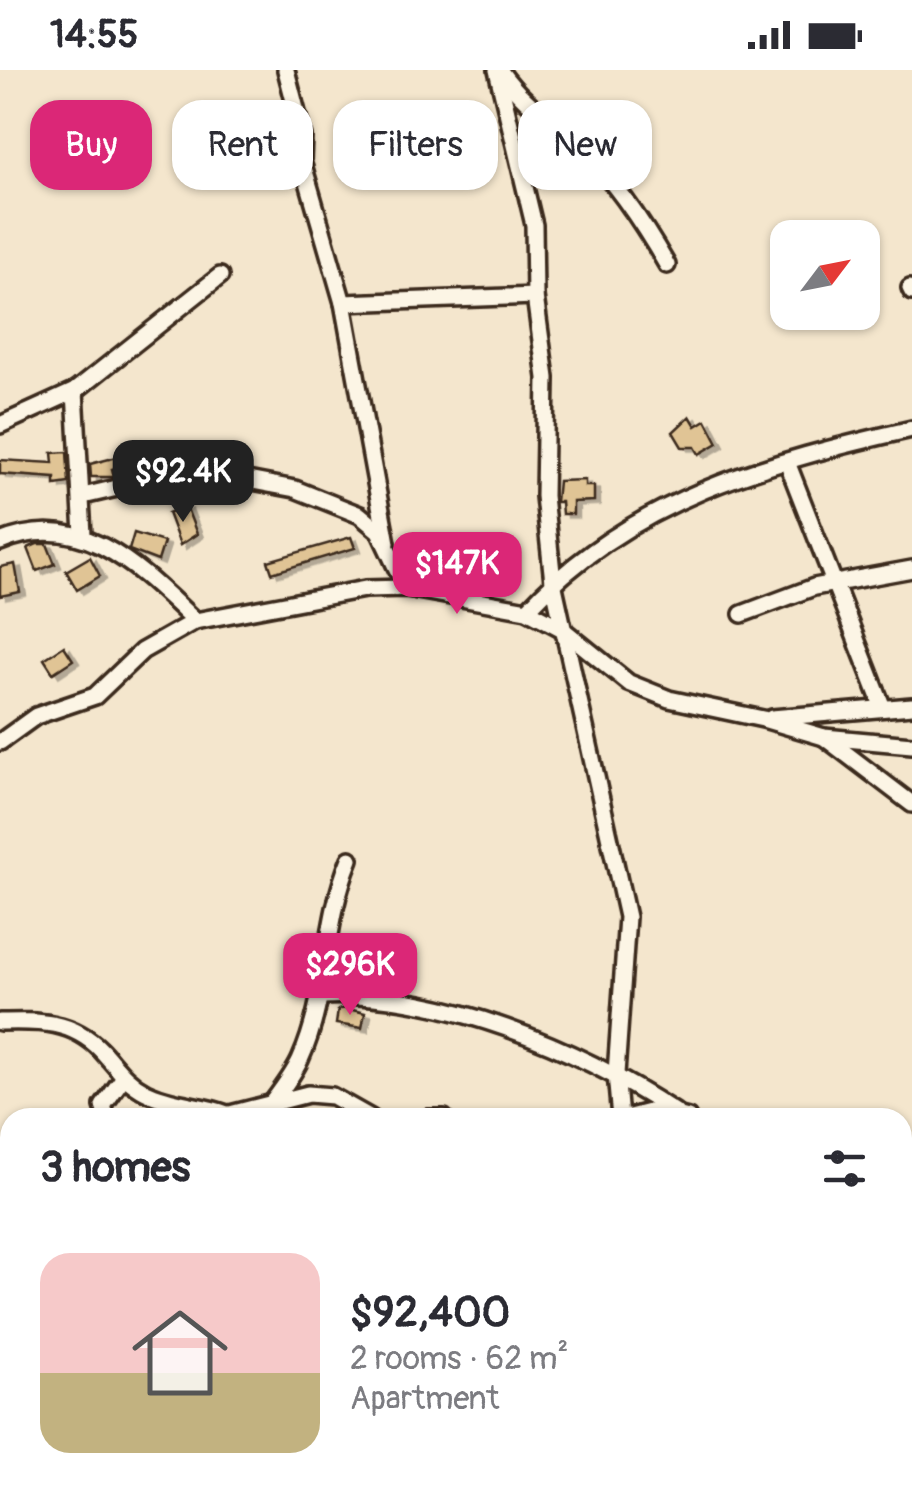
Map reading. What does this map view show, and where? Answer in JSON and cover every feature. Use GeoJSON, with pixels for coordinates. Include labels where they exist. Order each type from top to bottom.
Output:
{"type":"FeatureCollection","features":[{"type":"Feature","properties":{"kind":"street"},"geometry":{"type":"LineString","coordinates":[[286,70],[303,136],[302,160],[343,303],[387,543],[406,588]]}},
{"type":"Feature","properties":{"kind":"street"},"geometry":{"type":"LineString","coordinates":[[498,70],[520,98],[584,151],[622,194],[667,265]]}},
{"type":"Feature","properties":{"kind":"street"},"geometry":{"type":"LineString","coordinates":[[498,70],[534,225],[535,296],[546,378],[544,496],[553,582],[615,847],[627,917],[616,1074],[622,1108]]}},
{"type":"Feature","properties":{"kind":"street"},"geometry":{"type":"LineString","coordinates":[[0,425],[76,391],[220,276]]}},
{"type":"Feature","properties":{"kind":"street"},"geometry":{"type":"LineString","coordinates":[[343,303],[535,296]]}},
{"type":"Feature","properties":{"kind":"street"},"geometry":{"type":"LineString","coordinates":[[76,391],[83,535]]}},
{"type":"Feature","properties":{"kind":"street"},"geometry":{"type":"LineString","coordinates":[[527,610],[553,582],[690,494],[741,472],[912,430]]}},
{"type":"Feature","properties":{"kind":"street"},"geometry":{"type":"LineString","coordinates":[[787,462],[883,708]]}},
{"type":"Feature","properties":{"kind":"street"},"geometry":{"type":"LineString","coordinates":[[83,496],[194,470],[240,476],[332,502],[360,515],[387,543]]}},
{"type":"Feature","properties":{"kind":"street"},"geometry":{"type":"LineString","coordinates":[[0,542],[36,530],[83,535],[135,568],[195,621]]}},
{"type":"Feature","properties":{"kind":"street"},"geometry":{"type":"LineString","coordinates":[[742,614],[814,588],[912,570]]}},
{"type":"Feature","properties":{"kind":"street"},"geometry":{"type":"LineString","coordinates":[[0,742],[36,716],[95,696],[142,651],[195,621],[365,589],[406,588],[527,610],[561,628],[629,683],[669,699],[763,718],[824,737],[912,746]]}},
{"type":"Feature","properties":{"kind":"street"},"geometry":{"type":"LineString","coordinates":[[763,718],[912,706]]}},
{"type":"Feature","properties":{"kind":"street"},"geometry":{"type":"LineString","coordinates":[[824,737],[912,804]]}},
{"type":"Feature","properties":{"kind":"street"},"geometry":{"type":"LineString","coordinates":[[267,1108],[300,1061],[321,996],[337,892],[350,860]]}},
{"type":"Feature","properties":{"kind":"street"},"geometry":{"type":"LineString","coordinates":[[321,996],[406,1000],[450,1011],[616,1074],[671,1108]]}},
{"type":"Feature","properties":{"kind":"street"},"geometry":{"type":"LineString","coordinates":[[0,1022],[47,1021],[68,1027],[84,1035],[123,1078],[149,1094],[202,1108]]}},
{"type":"Feature","properties":{"kind":"street"},"geometry":{"type":"LineString","coordinates":[[104,1108],[123,1078]]}},
{"type":"Feature","properties":{"kind":"street"},"geometry":{"type":"LineString","coordinates":[[271,1108],[308,1094],[332,1096],[351,1108]]}},
{"type":"Feature","properties":{"kind":"building"},"geometry":{"type":"Polygon","coordinates":[[[690,416],[696,426],[706,420],[718,443],[699,454],[695,447],[682,447],[673,432],[690,416]]]}},
{"type":"Feature","properties":{"kind":"building"},"geometry":{"type":"Polygon","coordinates":[[[67,452],[69,483],[55,485],[55,478],[0,474],[0,460],[53,463],[52,453],[67,452]]]}},
{"type":"Feature","properties":{"kind":"building"},"geometry":{"type":"Polygon","coordinates":[[[117,457],[120,467],[112,469],[114,477],[91,477],[90,464],[117,457]]]}},
{"type":"Feature","properties":{"kind":"building"},"geometry":{"type":"Polygon","coordinates":[[[585,480],[585,486],[594,486],[594,501],[573,502],[573,514],[562,514],[561,502],[556,502],[558,481],[585,480]]]}},
{"type":"Feature","properties":{"kind":"building"},"geometry":{"type":"Polygon","coordinates":[[[186,506],[197,534],[180,545],[168,513],[186,506]]]}},
{"type":"Feature","properties":{"kind":"building"},"geometry":{"type":"Polygon","coordinates":[[[134,533],[164,542],[158,561],[129,550],[134,533]]]}},
{"type":"Feature","properties":{"kind":"building"},"geometry":{"type":"Polygon","coordinates":[[[351,537],[355,548],[272,573],[268,561],[351,537]]]}},
{"type":"Feature","properties":{"kind":"building"},"geometry":{"type":"Polygon","coordinates":[[[47,544],[55,564],[37,571],[28,548],[47,544]]]}},
{"type":"Feature","properties":{"kind":"building"},"geometry":{"type":"Polygon","coordinates":[[[90,557],[100,576],[77,590],[66,571],[90,557]]]}},
{"type":"Feature","properties":{"kind":"building"},"geometry":{"type":"Polygon","coordinates":[[[15,564],[20,592],[0,596],[0,567],[15,564]]]}},
{"type":"Feature","properties":{"kind":"building"},"geometry":{"type":"Polygon","coordinates":[[[64,646],[73,660],[53,673],[44,659],[64,646]]]}},
{"type":"Feature","properties":{"kind":"building"},"geometry":{"type":"Polygon","coordinates":[[[338,1010],[365,1013],[362,1028],[336,1024],[338,1010]]]}}]}
